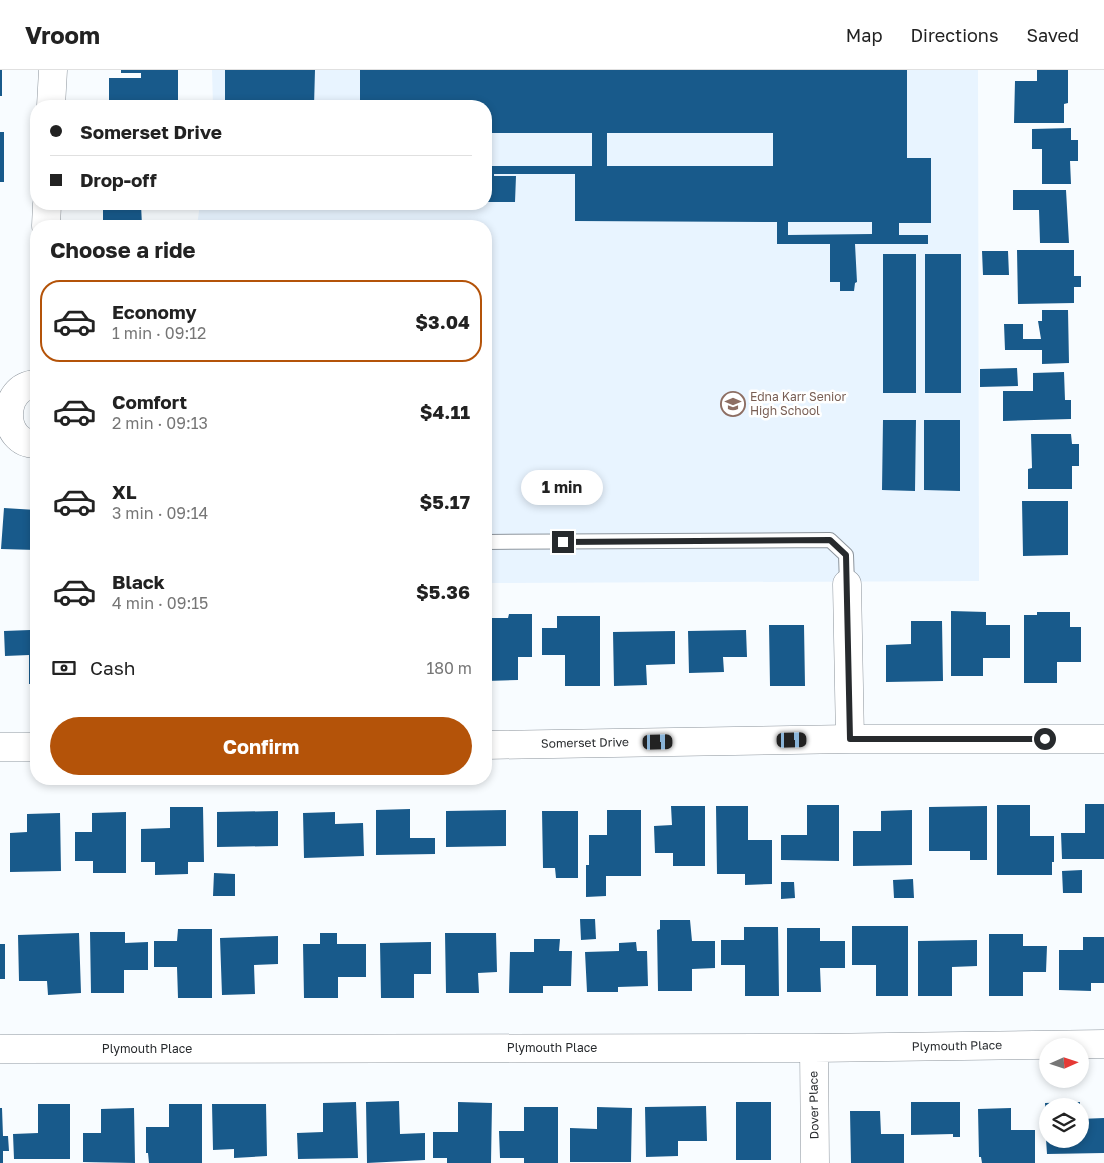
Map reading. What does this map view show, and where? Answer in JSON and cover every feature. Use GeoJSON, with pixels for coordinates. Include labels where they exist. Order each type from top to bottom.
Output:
{"type":"FeatureCollection","features":[{"type":"Feature","properties":{"kind":"street"},"geometry":{"type":"LineString","coordinates":[[51,100],[53,70]]}},
{"type":"Feature","properties":{"kind":"street"},"geometry":{"type":"LineString","coordinates":[[30,385],[22,387],[13,394],[7,405],[6,417],[9,428],[17,437],[30,443]]}},
{"type":"Feature","properties":{"kind":"street"},"geometry":{"type":"LineString","coordinates":[[847,584],[850,739]]}},
{"type":"Feature","properties":{"kind":"street","name":"Somerset Drive"},"geometry":{"type":"LineString","coordinates":[[492,745],[850,739],[1104,739]]}},
{"type":"Feature","properties":{"kind":"street"},"geometry":{"type":"LineString","coordinates":[[0,747],[30,747]]}},
{"type":"Feature","properties":{"kind":"street","name":"Plymouth Place"},"geometry":{"type":"LineString","coordinates":[[0,1049],[814,1048],[1104,1044]]}},
{"type":"Feature","properties":{"kind":"street","name":"Dover Place"},"geometry":{"type":"LineString","coordinates":[[814,1048],[814,1163]]}},
{"type":"Feature","properties":{"kind":"lane"},"geometry":{"type":"LineString","coordinates":[[492,542],[830,540],[846,555],[847,584]]}},
{"type":"Feature","properties":{"kind":"shaded area","name":"Edna Karr Senior High School"},"geometry":{"type":"Polygon","coordinates":[[[212,70],[978,70],[979,581],[492,583],[492,220],[198,220],[199,210],[492,210],[492,100],[213,100],[212,70]]]}},
{"type":"Feature","properties":{"kind":"building"},"geometry":{"type":"Polygon","coordinates":[[[0,70],[2,70],[2,96],[0,96],[0,70]]]}},
{"type":"Feature","properties":{"kind":"building"},"geometry":{"type":"Polygon","coordinates":[[[121,70],[178,70],[178,100],[109,100],[109,78],[141,78],[141,73],[121,73],[121,70]]]}},
{"type":"Feature","properties":{"kind":"building"},"geometry":{"type":"Polygon","coordinates":[[[225,70],[315,70],[314,100],[225,100],[225,70]]]}},
{"type":"Feature","properties":{"kind":"building"},"geometry":{"type":"Polygon","coordinates":[[[360,70],[907,70],[907,158],[931,158],[931,223],[899,223],[899,235],[928,235],[928,244],[855,244],[857,282],[855,283],[854,291],[840,291],[840,282],[830,282],[830,244],[777,244],[777,222],[575,221],[575,174],[494,174],[494,176],[516,176],[515,202],[492,202],[492,166],[592,166],[592,133],[492,133],[492,100],[360,100],[360,70]],[[607,133],[607,166],[773,166],[773,133],[607,133]],[[788,222],[788,235],[872,234],[872,222],[788,222]]]}},
{"type":"Feature","properties":{"kind":"building"},"geometry":{"type":"Polygon","coordinates":[[[1037,70],[1068,70],[1068,103],[1064,104],[1064,123],[1014,123],[1015,81],[1037,81],[1037,70]]]}},
{"type":"Feature","properties":{"kind":"building"},"geometry":{"type":"Polygon","coordinates":[[[1071,128],[1071,140],[1078,140],[1078,161],[1070,161],[1071,184],[1042,184],[1042,149],[1032,149],[1032,129],[1071,128]]]}},
{"type":"Feature","properties":{"kind":"building"},"geometry":{"type":"Polygon","coordinates":[[[0,132],[4,132],[4,182],[0,182],[0,132]]]}},
{"type":"Feature","properties":{"kind":"building"},"geometry":{"type":"Polygon","coordinates":[[[1013,190],[1066,190],[1069,243],[1040,243],[1039,210],[1013,210],[1013,190]]]}},
{"type":"Feature","properties":{"kind":"building"},"geometry":{"type":"Polygon","coordinates":[[[103,210],[141,210],[142,220],[103,220],[103,210]]]}},
{"type":"Feature","properties":{"kind":"building"},"geometry":{"type":"Polygon","coordinates":[[[1017,250],[1074,250],[1074,276],[1081,276],[1081,287],[1074,287],[1074,303],[1018,304],[1017,250]]]}},
{"type":"Feature","properties":{"kind":"building"},"geometry":{"type":"Polygon","coordinates":[[[982,251],[1008,251],[1009,275],[983,275],[982,251]]]}},
{"type":"Feature","properties":{"kind":"building"},"geometry":{"type":"Polygon","coordinates":[[[883,254],[916,254],[916,393],[883,393],[883,254]]]}},
{"type":"Feature","properties":{"kind":"building"},"geometry":{"type":"Polygon","coordinates":[[[925,254],[961,254],[961,393],[925,393],[925,254]]]}},
{"type":"Feature","properties":{"kind":"building"},"geometry":{"type":"Polygon","coordinates":[[[1042,310],[1068,310],[1069,363],[1042,364],[1042,350],[1005,350],[1004,324],[1023,324],[1023,339],[1041,339],[1038,321],[1042,321],[1042,310]]]}},
{"type":"Feature","properties":{"kind":"building"},"geometry":{"type":"Polygon","coordinates":[[[1017,368],[1018,386],[980,387],[980,369],[1017,368]]]}},
{"type":"Feature","properties":{"kind":"building"},"geometry":{"type":"Polygon","coordinates":[[[1064,372],[1065,400],[1071,400],[1071,419],[1003,421],[1003,391],[1033,391],[1033,373],[1064,372]]]}},
{"type":"Feature","properties":{"kind":"building"},"geometry":{"type":"Polygon","coordinates":[[[883,420],[916,420],[915,491],[882,490],[883,420]]]}},
{"type":"Feature","properties":{"kind":"building"},"geometry":{"type":"Polygon","coordinates":[[[924,420],[960,420],[960,491],[924,490],[924,420]]]}},
{"type":"Feature","properties":{"kind":"building"},"geometry":{"type":"Polygon","coordinates":[[[1031,434],[1071,434],[1072,444],[1079,444],[1079,466],[1072,466],[1072,489],[1028,489],[1028,469],[1032,468],[1031,434]]]}},
{"type":"Feature","properties":{"kind":"building"},"geometry":{"type":"Polygon","coordinates":[[[1022,501],[1068,501],[1068,555],[1023,556],[1022,501]]]}},
{"type":"Feature","properties":{"kind":"building"},"geometry":{"type":"Polygon","coordinates":[[[4,508],[30,510],[30,550],[1,549],[4,508]]]}},
{"type":"Feature","properties":{"kind":"building"},"geometry":{"type":"Polygon","coordinates":[[[951,611],[986,612],[986,625],[1010,625],[1010,658],[983,658],[983,676],[951,676],[951,611]]]}},
{"type":"Feature","properties":{"kind":"building"},"geometry":{"type":"Polygon","coordinates":[[[1037,612],[1070,612],[1070,627],[1081,627],[1081,662],[1057,662],[1057,683],[1024,683],[1024,615],[1037,615],[1037,612]]]}},
{"type":"Feature","properties":{"kind":"building"},"geometry":{"type":"Polygon","coordinates":[[[509,614],[532,614],[532,657],[518,657],[518,680],[492,681],[492,618],[508,618],[509,614]]]}},
{"type":"Feature","properties":{"kind":"building"},"geometry":{"type":"Polygon","coordinates":[[[557,616],[600,616],[600,686],[565,686],[565,655],[542,655],[542,628],[557,628],[557,616]]]}},
{"type":"Feature","properties":{"kind":"building"},"geometry":{"type":"Polygon","coordinates":[[[911,621],[942,621],[943,681],[886,682],[886,645],[911,644],[911,621]]]}},
{"type":"Feature","properties":{"kind":"building"},"geometry":{"type":"Polygon","coordinates":[[[769,625],[804,625],[805,686],[770,686],[769,625]]]}},
{"type":"Feature","properties":{"kind":"building"},"geometry":{"type":"Polygon","coordinates":[[[30,630],[30,684],[29,655],[5,656],[4,631],[30,630]]]}},
{"type":"Feature","properties":{"kind":"building"},"geometry":{"type":"Polygon","coordinates":[[[746,630],[747,657],[723,657],[724,672],[689,673],[688,631],[746,630]]]}},
{"type":"Feature","properties":{"kind":"building"},"geometry":{"type":"Polygon","coordinates":[[[675,631],[675,664],[646,665],[647,685],[614,686],[613,632],[675,631]]]}},
{"type":"Feature","properties":{"kind":"building"},"geometry":{"type":"Polygon","coordinates":[[[1085,804],[1104,804],[1104,859],[1062,859],[1061,833],[1085,833],[1085,804]]]}},
{"type":"Feature","properties":{"kind":"building"},"geometry":{"type":"Polygon","coordinates":[[[807,805],[839,805],[839,861],[781,860],[781,835],[807,835],[807,805]]]}},
{"type":"Feature","properties":{"kind":"building"},"geometry":{"type":"Polygon","coordinates":[[[997,805],[1030,805],[1030,836],[1054,836],[1052,875],[997,875],[997,805]]]}},
{"type":"Feature","properties":{"kind":"building"},"geometry":{"type":"Polygon","coordinates":[[[671,806],[705,806],[705,866],[673,866],[673,853],[655,853],[654,826],[672,825],[671,806]]]}},
{"type":"Feature","properties":{"kind":"building"},"geometry":{"type":"Polygon","coordinates":[[[716,806],[748,806],[748,840],[772,840],[772,884],[745,885],[745,874],[717,874],[716,806]]]}},
{"type":"Feature","properties":{"kind":"building"},"geometry":{"type":"Polygon","coordinates":[[[987,806],[987,860],[970,860],[970,851],[929,851],[929,807],[987,806]]]}},
{"type":"Feature","properties":{"kind":"building"},"geometry":{"type":"Polygon","coordinates":[[[170,807],[203,807],[204,862],[188,862],[188,874],[155,875],[155,862],[141,862],[141,829],[170,828],[170,807]]]}},
{"type":"Feature","properties":{"kind":"building"},"geometry":{"type":"Polygon","coordinates":[[[410,809],[410,838],[435,838],[435,854],[376,855],[376,810],[410,809]]]}},
{"type":"Feature","properties":{"kind":"building"},"geometry":{"type":"Polygon","coordinates":[[[506,810],[506,846],[446,847],[446,811],[506,810]]]}},
{"type":"Feature","properties":{"kind":"building"},"geometry":{"type":"Polygon","coordinates":[[[607,810],[641,810],[641,876],[606,876],[606,896],[586,897],[586,865],[589,865],[589,835],[607,835],[607,810]]]}},
{"type":"Feature","properties":{"kind":"building"},"geometry":{"type":"Polygon","coordinates":[[[912,810],[912,865],[853,866],[853,831],[881,831],[881,811],[912,810]]]}},
{"type":"Feature","properties":{"kind":"building"},"geometry":{"type":"Polygon","coordinates":[[[278,811],[278,846],[217,847],[217,812],[278,811]]]}},
{"type":"Feature","properties":{"kind":"building"},"geometry":{"type":"Polygon","coordinates":[[[542,811],[578,811],[578,878],[556,878],[555,868],[543,868],[542,811]]]}},
{"type":"Feature","properties":{"kind":"building"},"geometry":{"type":"Polygon","coordinates":[[[126,812],[126,873],[93,873],[93,861],[75,861],[75,832],[92,832],[92,813],[126,812]]]}},
{"type":"Feature","properties":{"kind":"building"},"geometry":{"type":"Polygon","coordinates":[[[335,812],[335,824],[363,823],[364,856],[304,858],[303,813],[335,812]]]}},
{"type":"Feature","properties":{"kind":"building"},"geometry":{"type":"Polygon","coordinates":[[[60,813],[61,871],[10,872],[10,833],[27,832],[27,814],[60,813]]]}},
{"type":"Feature","properties":{"kind":"building"},"geometry":{"type":"Polygon","coordinates":[[[1082,870],[1082,893],[1063,893],[1062,871],[1082,870]]]}},
{"type":"Feature","properties":{"kind":"building"},"geometry":{"type":"Polygon","coordinates":[[[214,873],[235,874],[235,896],[213,896],[214,873]]]}},
{"type":"Feature","properties":{"kind":"building"},"geometry":{"type":"Polygon","coordinates":[[[913,879],[914,898],[894,898],[893,880],[913,879]]]}},
{"type":"Feature","properties":{"kind":"building"},"geometry":{"type":"Polygon","coordinates":[[[781,882],[794,882],[795,898],[781,899],[781,882]]]}},
{"type":"Feature","properties":{"kind":"building"},"geometry":{"type":"Polygon","coordinates":[[[580,919],[595,919],[596,939],[581,940],[580,919]]]}},
{"type":"Feature","properties":{"kind":"building"},"geometry":{"type":"Polygon","coordinates":[[[660,920],[690,920],[692,941],[715,941],[715,968],[692,969],[692,991],[658,991],[657,930],[660,929],[660,920]]]}},
{"type":"Feature","properties":{"kind":"building"},"geometry":{"type":"Polygon","coordinates":[[[852,926],[908,926],[908,996],[876,996],[876,965],[852,965],[852,926]]]}},
{"type":"Feature","properties":{"kind":"building"},"geometry":{"type":"Polygon","coordinates":[[[744,927],[778,927],[779,996],[745,996],[745,965],[721,965],[721,940],[744,940],[744,927]]]}},
{"type":"Feature","properties":{"kind":"building"},"geometry":{"type":"Polygon","coordinates":[[[787,928],[820,928],[820,941],[845,941],[845,968],[820,968],[821,992],[787,992],[787,928]]]}},
{"type":"Feature","properties":{"kind":"building"},"geometry":{"type":"Polygon","coordinates":[[[178,929],[212,929],[212,998],[178,998],[177,967],[154,967],[154,941],[177,941],[178,929]]]}},
{"type":"Feature","properties":{"kind":"building"},"geometry":{"type":"Polygon","coordinates":[[[90,932],[125,932],[125,943],[148,942],[148,970],[124,970],[124,993],[91,993],[90,932]]]}},
{"type":"Feature","properties":{"kind":"building"},"geometry":{"type":"Polygon","coordinates":[[[79,933],[81,993],[48,995],[47,981],[19,981],[18,935],[79,933]]]}},
{"type":"Feature","properties":{"kind":"building"},"geometry":{"type":"Polygon","coordinates":[[[320,933],[337,933],[337,944],[366,944],[366,977],[338,977],[338,998],[304,998],[303,944],[320,944],[320,933]]]}},
{"type":"Feature","properties":{"kind":"building"},"geometry":{"type":"Polygon","coordinates":[[[445,933],[496,933],[497,972],[478,973],[479,993],[446,993],[445,933]]]}},
{"type":"Feature","properties":{"kind":"building"},"geometry":{"type":"Polygon","coordinates":[[[989,934],[1023,934],[1023,946],[1047,946],[1046,972],[1023,972],[1023,996],[989,996],[989,934]]]}},
{"type":"Feature","properties":{"kind":"building"},"geometry":{"type":"Polygon","coordinates":[[[278,936],[278,964],[254,965],[255,994],[222,995],[220,938],[278,936]]]}},
{"type":"Feature","properties":{"kind":"building"},"geometry":{"type":"Polygon","coordinates":[[[1083,937],[1104,937],[1104,983],[1091,983],[1091,991],[1059,990],[1059,950],[1083,950],[1083,937]]]}},
{"type":"Feature","properties":{"kind":"building"},"geometry":{"type":"Polygon","coordinates":[[[534,939],[560,939],[559,951],[572,951],[571,986],[543,986],[543,993],[509,993],[510,952],[534,952],[534,939]]]}},
{"type":"Feature","properties":{"kind":"building"},"geometry":{"type":"Polygon","coordinates":[[[977,940],[977,966],[952,967],[952,996],[918,996],[918,941],[977,940]]]}},
{"type":"Feature","properties":{"kind":"building"},"geometry":{"type":"Polygon","coordinates":[[[431,942],[431,974],[414,974],[414,998],[381,998],[380,943],[431,942]]]}},
{"type":"Feature","properties":{"kind":"building"},"geometry":{"type":"Polygon","coordinates":[[[636,942],[637,951],[647,951],[648,986],[618,987],[618,992],[587,992],[585,952],[619,951],[619,943],[636,942]]]}},
{"type":"Feature","properties":{"kind":"building"},"geometry":{"type":"Polygon","coordinates":[[[0,944],[5,944],[5,979],[0,979],[0,944]]]}},
{"type":"Feature","properties":{"kind":"building"},"geometry":{"type":"Polygon","coordinates":[[[399,1101],[400,1134],[425,1133],[425,1160],[367,1163],[366,1102],[399,1101]]]}},
{"type":"Feature","properties":{"kind":"building"},"geometry":{"type":"Polygon","coordinates":[[[356,1102],[358,1158],[298,1159],[297,1133],[323,1132],[323,1103],[356,1102]]]}},
{"type":"Feature","properties":{"kind":"building"},"geometry":{"type":"Polygon","coordinates":[[[458,1102],[492,1103],[491,1163],[447,1163],[447,1158],[433,1158],[433,1132],[458,1132],[458,1102]]]}},
{"type":"Feature","properties":{"kind":"building"},"geometry":{"type":"Polygon","coordinates":[[[736,1102],[771,1102],[771,1160],[736,1160],[736,1102]]]}},
{"type":"Feature","properties":{"kind":"building"},"geometry":{"type":"Polygon","coordinates":[[[911,1102],[960,1102],[960,1137],[953,1137],[953,1134],[911,1135],[911,1102]]]}},
{"type":"Feature","properties":{"kind":"building"},"geometry":{"type":"Polygon","coordinates":[[[38,1104],[70,1104],[70,1159],[14,1159],[13,1134],[38,1133],[38,1104]]]}},
{"type":"Feature","properties":{"kind":"building"},"geometry":{"type":"Polygon","coordinates":[[[169,1104],[202,1104],[202,1163],[149,1163],[148,1153],[146,1153],[146,1127],[169,1127],[169,1104]]]}},
{"type":"Feature","properties":{"kind":"building"},"geometry":{"type":"Polygon","coordinates":[[[212,1104],[266,1104],[267,1156],[234,1158],[234,1149],[213,1150],[212,1104]]]}},
{"type":"Feature","properties":{"kind":"building"},"geometry":{"type":"Polygon","coordinates":[[[706,1106],[707,1141],[678,1141],[678,1156],[646,1157],[645,1107],[706,1106]]]}},
{"type":"Feature","properties":{"kind":"building"},"geometry":{"type":"Polygon","coordinates":[[[524,1107],[558,1107],[558,1163],[524,1163],[524,1158],[500,1158],[499,1131],[524,1131],[524,1107]]]}},
{"type":"Feature","properties":{"kind":"building"},"geometry":{"type":"Polygon","coordinates":[[[597,1107],[632,1108],[631,1162],[570,1162],[570,1128],[597,1129],[597,1107]]]}},
{"type":"Feature","properties":{"kind":"building"},"geometry":{"type":"Polygon","coordinates":[[[0,1108],[2,1108],[3,1136],[8,1136],[9,1151],[3,1151],[3,1163],[0,1163],[0,1108]]]}},
{"type":"Feature","properties":{"kind":"building"},"geometry":{"type":"Polygon","coordinates":[[[134,1108],[135,1163],[83,1162],[83,1133],[101,1133],[101,1109],[134,1108]]]}},
{"type":"Feature","properties":{"kind":"building"},"geometry":{"type":"Polygon","coordinates":[[[1011,1108],[1011,1130],[1035,1130],[1035,1163],[982,1163],[981,1157],[979,1157],[978,1109],[1011,1108]]]}},
{"type":"Feature","properties":{"kind":"building"},"geometry":{"type":"Polygon","coordinates":[[[850,1111],[880,1111],[881,1134],[904,1134],[904,1163],[851,1163],[850,1111]]]}},
{"type":"Feature","properties":{"kind":"building"},"geometry":{"type":"Polygon","coordinates":[[[1104,1118],[1104,1153],[1047,1154],[1047,1148],[1089,1148],[1089,1119],[1104,1118]]]}},
{"type":"Feature","properties":{"kind":"place","name":"Edna Karr Senior High School"},"geometry":{"type":"Point","coordinates":[733,404]}},
{"type":"Feature","properties":{"kind":"route"},"geometry":{"type":"LineString","coordinates":[[563,542],[830,540],[846,555],[850,739],[1045,739]]}}]}
